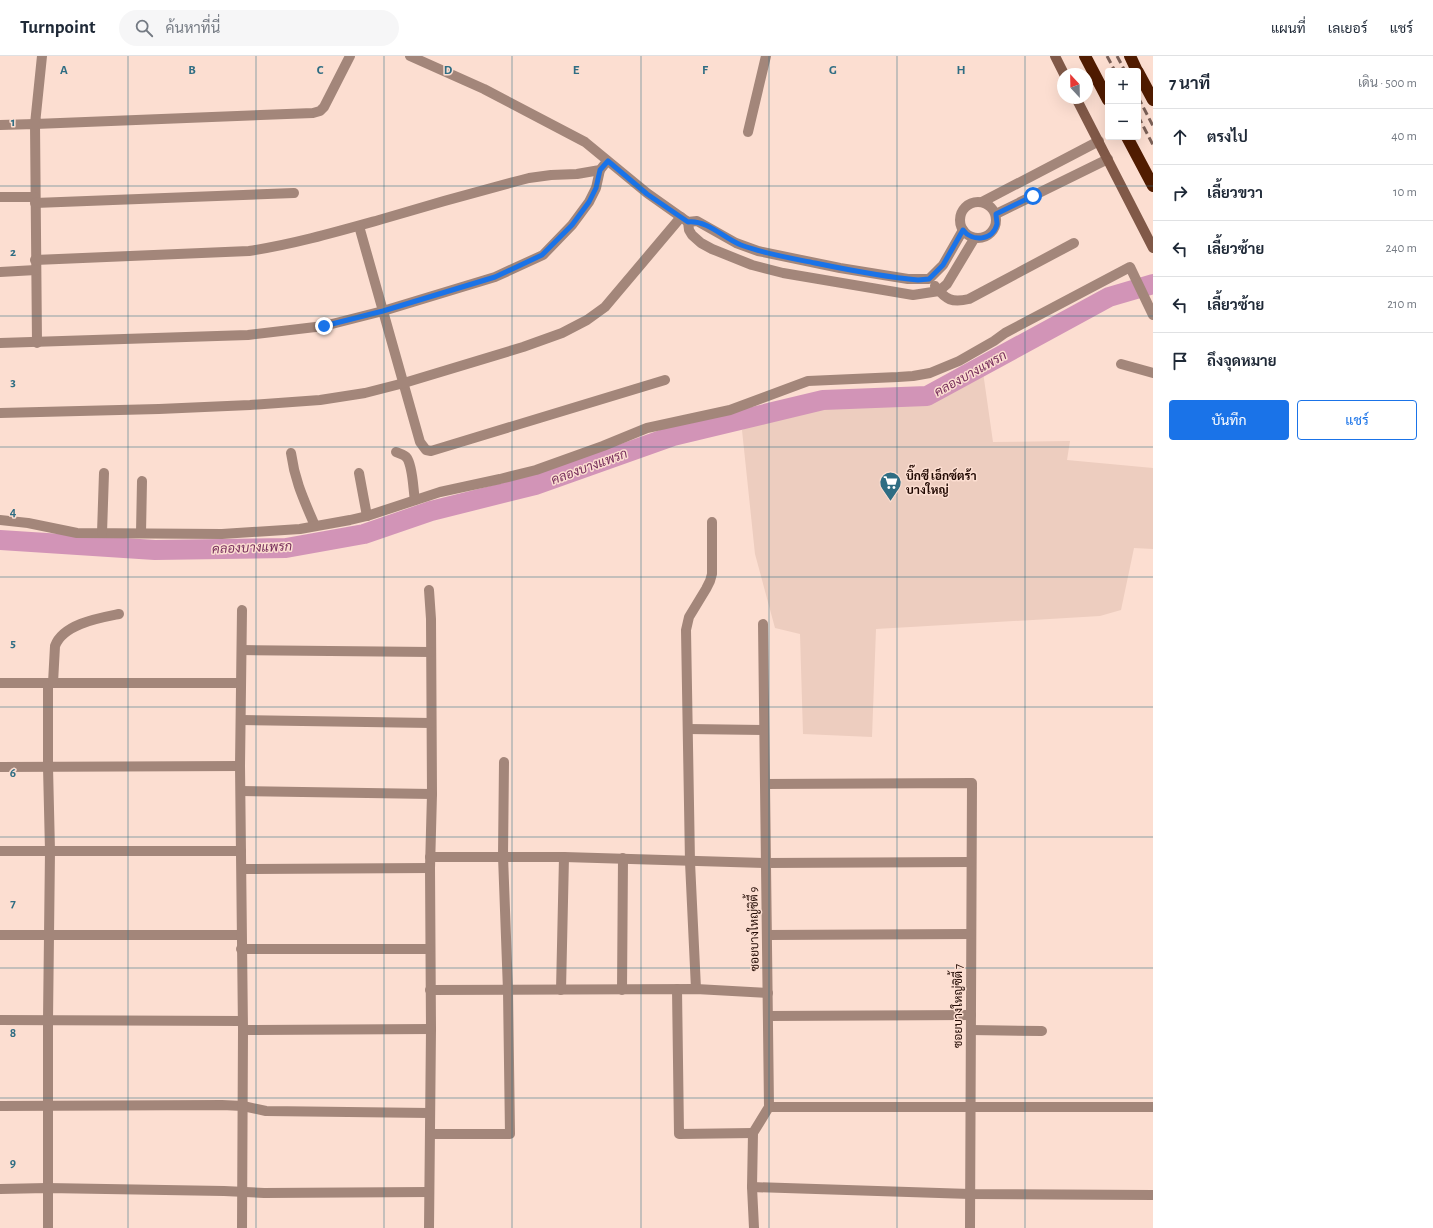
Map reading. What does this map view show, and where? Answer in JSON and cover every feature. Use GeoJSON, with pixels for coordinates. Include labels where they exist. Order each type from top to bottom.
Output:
{"type":"FeatureCollection","features":[{"type":"Feature","properties":{"kind":"highway"},"geometry":{"type":"LineString","coordinates":[[1085,56],[1105,94]]}},
{"type":"Feature","properties":{"kind":"highway"},"geometry":{"type":"LineString","coordinates":[[1130,56],[1136,68]]}},
{"type":"Feature","properties":{"kind":"highway"},"geometry":{"type":"LineString","coordinates":[[1141,78],[1153,100]]}},
{"type":"Feature","properties":{"kind":"highway"},"geometry":{"type":"LineString","coordinates":[[1129,140],[1153,186]]}},
{"type":"Feature","properties":{"kind":"main road"},"geometry":{"type":"LineString","coordinates":[[1054,56],[1061,68]]}},
{"type":"Feature","properties":{"kind":"main road"},"geometry":{"type":"LineString","coordinates":[[1079,104],[1153,248]]}},
{"type":"Feature","properties":{"kind":"street"},"geometry":{"type":"LineString","coordinates":[[37,342],[35,124],[42,56]]}},
{"type":"Feature","properties":{"kind":"street"},"geometry":{"type":"LineString","coordinates":[[0,125],[313,113],[320,111],[324,107],[350,56]]}},
{"type":"Feature","properties":{"kind":"street"},"geometry":{"type":"LineString","coordinates":[[410,56],[484,89],[585,142],[647,194],[685,219],[696,221],[736,243],[758,252],[908,279],[929,279],[943,265],[963,230]]}},
{"type":"Feature","properties":{"kind":"street"},"geometry":{"type":"LineString","coordinates":[[748,132],[766,56]]}},
{"type":"Feature","properties":{"kind":"street"},"geometry":{"type":"LineString","coordinates":[[982,202],[1099,141]]}},
{"type":"Feature","properties":{"kind":"street"},"geometry":{"type":"LineString","coordinates":[[996,214],[1108,159]]}},
{"type":"Feature","properties":{"kind":"street"},"geometry":{"type":"LineString","coordinates":[[0,343],[248,335],[324,326],[383,311],[495,277],[542,255],[572,225],[589,202],[596,188],[600,170],[608,161]]}},
{"type":"Feature","properties":{"kind":"street"},"geometry":{"type":"LineString","coordinates":[[0,272],[36,265],[249,251],[310,240],[529,178],[577,174],[600,170]]}},
{"type":"Feature","properties":{"kind":"street"},"geometry":{"type":"LineString","coordinates":[[0,197],[35,200],[294,193]]}},
{"type":"Feature","properties":{"kind":"street"},"geometry":{"type":"LineString","coordinates":[[972,202],[982,202],[991,206],[996,214],[997,224],[992,232],[984,238],[974,238],[966,234],[960,226],[960,216],[964,208],[972,202]]}},
{"type":"Feature","properties":{"kind":"street"},"geometry":{"type":"LineString","coordinates":[[685,219],[692,235],[701,243],[752,265],[783,273],[913,295],[939,291],[948,284],[974,238]]}},
{"type":"Feature","properties":{"kind":"street"},"geometry":{"type":"LineString","coordinates":[[0,413],[159,409],[320,400],[365,393],[404,383],[562,333],[587,320],[605,307],[685,219]]}},
{"type":"Feature","properties":{"kind":"street"},"geometry":{"type":"LineString","coordinates":[[359,226],[420,442],[426,450],[431,450],[665,380]]}},
{"type":"Feature","properties":{"kind":"street"},"geometry":{"type":"LineString","coordinates":[[929,279],[949,300],[958,302],[969,299],[1074,243]]}},
{"type":"Feature","properties":{"kind":"street"},"geometry":{"type":"LineString","coordinates":[[0,520],[77,533],[222,534],[254,533],[315,526],[367,516],[440,492],[500,480],[536,470],[603,446],[647,428],[730,410],[808,380],[898,378],[930,373],[959,360],[994,341],[1005,332],[1130,267],[1153,315]]}},
{"type":"Feature","properties":{"kind":"street"},"geometry":{"type":"LineString","coordinates":[[1120,364],[1153,373]]}},
{"type":"Feature","properties":{"kind":"street"},"geometry":{"type":"LineString","coordinates":[[396,452],[406,457],[409,464],[415,500]]}},
{"type":"Feature","properties":{"kind":"street"},"geometry":{"type":"LineString","coordinates":[[291,453],[294,473],[298,486],[315,526]]}},
{"type":"Feature","properties":{"kind":"street"},"geometry":{"type":"LineString","coordinates":[[102,533],[104,473]]}},
{"type":"Feature","properties":{"kind":"street"},"geometry":{"type":"LineString","coordinates":[[359,473],[367,516]]}},
{"type":"Feature","properties":{"kind":"street"},"geometry":{"type":"LineString","coordinates":[[141,533],[142,481]]}},
{"type":"Feature","properties":{"kind":"street"},"geometry":{"type":"LineString","coordinates":[[696,989],[690,862],[686,630],[689,617],[710,581],[712,574],[712,522]]}},
{"type":"Feature","properties":{"kind":"street"},"geometry":{"type":"LineString","coordinates":[[429,590],[431,619],[432,794],[430,857],[431,1029],[429,1228]]}},
{"type":"Feature","properties":{"kind":"street"},"geometry":{"type":"LineString","coordinates":[[242,610],[242,720],[240,766],[242,869],[242,1228]]}},
{"type":"Feature","properties":{"kind":"street"},"geometry":{"type":"LineString","coordinates":[[48,1228],[47,1188],[50,851],[48,767],[50,683],[57,640],[66,632],[80,624],[119,614]]}},
{"type":"Feature","properties":{"kind":"street","name":"ซอยบางใหญ่ซิตี้ 9"},"geometry":{"type":"LineString","coordinates":[[763,624],[763,730],[769,1107]]}},
{"type":"Feature","properties":{"kind":"street"},"geometry":{"type":"LineString","coordinates":[[242,650],[431,652]]}},
{"type":"Feature","properties":{"kind":"street"},"geometry":{"type":"LineString","coordinates":[[0,683],[241,683]]}},
{"type":"Feature","properties":{"kind":"street"},"geometry":{"type":"LineString","coordinates":[[242,720],[431,723]]}},
{"type":"Feature","properties":{"kind":"street"},"geometry":{"type":"LineString","coordinates":[[688,729],[763,730]]}},
{"type":"Feature","properties":{"kind":"street"},"geometry":{"type":"LineString","coordinates":[[430,1134],[510,1134],[508,991],[503,856],[504,762]]}},
{"type":"Feature","properties":{"kind":"street"},"geometry":{"type":"LineString","coordinates":[[0,767],[240,766]]}},
{"type":"Feature","properties":{"kind":"street","name":"ซอยบางใหญ่ซิตี้ 7"},"geometry":{"type":"LineString","coordinates":[[765,784],[972,783],[970,1228]]}},
{"type":"Feature","properties":{"kind":"street"},"geometry":{"type":"LineString","coordinates":[[241,791],[432,794]]}},
{"type":"Feature","properties":{"kind":"street"},"geometry":{"type":"LineString","coordinates":[[0,851],[241,851]]}},
{"type":"Feature","properties":{"kind":"street"},"geometry":{"type":"LineString","coordinates":[[430,857],[503,856],[623,858],[690,862],[766,863],[971,862]]}},
{"type":"Feature","properties":{"kind":"street"},"geometry":{"type":"LineString","coordinates":[[561,990],[564,857]]}},
{"type":"Feature","properties":{"kind":"street"},"geometry":{"type":"LineString","coordinates":[[622,990],[623,858]]}},
{"type":"Feature","properties":{"kind":"street"},"geometry":{"type":"LineString","coordinates":[[242,869],[430,868]]}},
{"type":"Feature","properties":{"kind":"street"},"geometry":{"type":"LineString","coordinates":[[767,935],[971,934]]}},
{"type":"Feature","properties":{"kind":"street"},"geometry":{"type":"LineString","coordinates":[[0,935],[241,935]]}},
{"type":"Feature","properties":{"kind":"street"},"geometry":{"type":"LineString","coordinates":[[241,949],[430,949]]}},
{"type":"Feature","properties":{"kind":"street"},"geometry":{"type":"LineString","coordinates":[[678,989],[679,1134],[753,1133]]}},
{"type":"Feature","properties":{"kind":"street"},"geometry":{"type":"LineString","coordinates":[[430,990],[508,991],[696,989],[768,993]]}},
{"type":"Feature","properties":{"kind":"street"},"geometry":{"type":"LineString","coordinates":[[768,1016],[971,1015]]}},
{"type":"Feature","properties":{"kind":"street"},"geometry":{"type":"LineString","coordinates":[[0,1020],[431,1029]]}},
{"type":"Feature","properties":{"kind":"street"},"geometry":{"type":"LineString","coordinates":[[971,1030],[1042,1031]]}},
{"type":"Feature","properties":{"kind":"street"},"geometry":{"type":"LineString","coordinates":[[0,1106],[242,1106],[266,1111],[430,1113]]}},
{"type":"Feature","properties":{"kind":"street"},"geometry":{"type":"LineString","coordinates":[[754,1228],[752,1187],[753,1133],[769,1107],[1153,1107]]}},
{"type":"Feature","properties":{"kind":"street"},"geometry":{"type":"LineString","coordinates":[[752,1187],[970,1194],[1153,1194]]}},
{"type":"Feature","properties":{"kind":"street"},"geometry":{"type":"LineString","coordinates":[[0,1189],[47,1188],[242,1192],[264,1194],[429,1192]]}},
{"type":"Feature","properties":{"kind":"shaded area"},"geometry":{"type":"Polygon","coordinates":[[[983,372],[993,442],[1070,441],[1067,460],[1153,468],[1153,549],[1134,548],[1121,610],[1100,616],[876,629],[872,737],[803,734],[800,634],[775,628],[755,554],[742,430],[796,404],[930,400],[983,372]]]}},
{"type":"Feature","properties":{"kind":"waterway","name":"คลองบางแพรก"},"geometry":{"type":"LineString","coordinates":[[0,540],[155,550],[286,548],[364,534],[431,511],[535,485],[673,436],[823,400],[927,396],[1109,297],[1153,284]]}},
{"type":"Feature","properties":{"kind":"railway"},"geometry":{"type":"LineString","coordinates":[[1107,56],[1113,68]]}},
{"type":"Feature","properties":{"kind":"railway"},"geometry":{"type":"LineString","coordinates":[[1117,56],[1123,68]]}},
{"type":"Feature","properties":{"kind":"railway"},"geometry":{"type":"LineString","coordinates":[[1141,103],[1153,126]]}},
{"type":"Feature","properties":{"kind":"railway"},"geometry":{"type":"LineString","coordinates":[[1141,122],[1153,145]]}},
{"type":"Feature","properties":{"kind":"place","name":"บิ๊กซี เอ็กซ์ตร้า บางใหญ่"},"geometry":{"type":"Point","coordinates":[891,502]}},
{"type":"Feature","properties":{"kind":"route"},"geometry":{"type":"LineString","coordinates":[[324,326],[383,311],[495,277],[524,265],[542,255],[572,225],[589,202],[596,188],[600,170],[608,161],[647,194],[688,222],[696,221],[736,243],[758,252],[840,268],[918,280],[929,279],[943,265],[963,230],[966,234],[974,238],[984,238],[992,232],[997,224],[996,214],[1033,196]]}}]}
